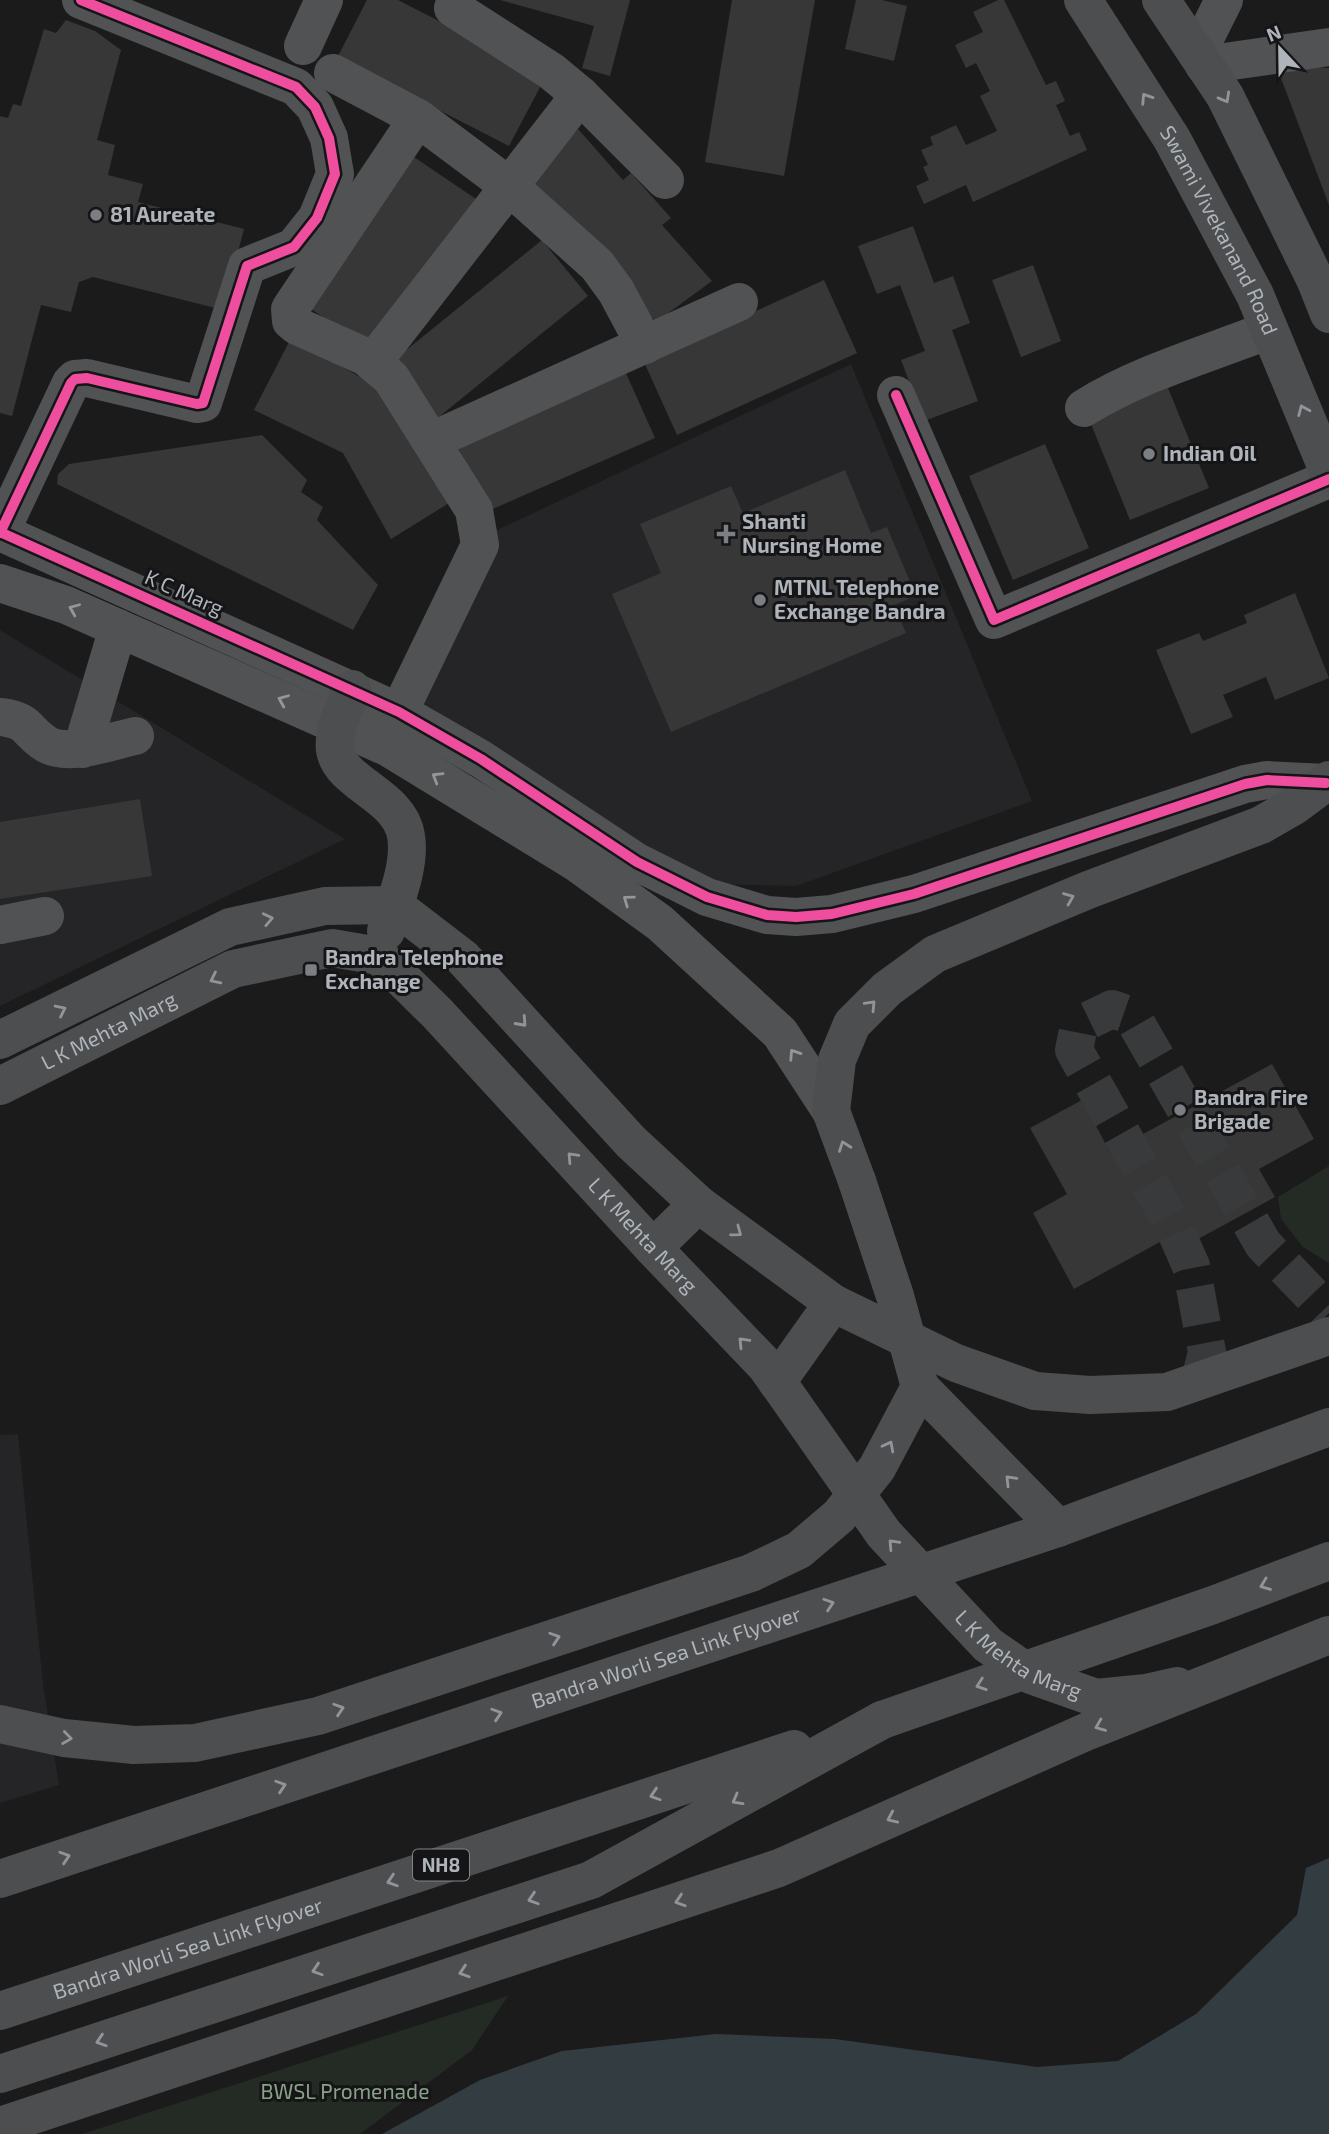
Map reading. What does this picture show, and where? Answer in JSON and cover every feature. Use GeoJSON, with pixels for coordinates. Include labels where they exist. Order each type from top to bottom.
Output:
{"type":"FeatureCollection","features":[{"type":"Feature","properties":{"kind":"main road","name":"Swami Vivekanand Road"},"geometry":{"type":"LineString","coordinates":[[1083,0],[1172,139],[1255,295],[1329,473]]}},
{"type":"Feature","properties":{"kind":"main road"},"geometry":{"type":"LineString","coordinates":[[1161,0],[1225,96],[1315,279],[1329,314]]}},
{"type":"Feature","properties":{"kind":"main road"},"geometry":{"type":"LineString","coordinates":[[352,688],[338,725],[334,742],[335,755],[339,764],[400,816],[406,834],[405,864],[379,956]]}},
{"type":"Feature","properties":{"kind":"main road"},"geometry":{"type":"LineString","coordinates":[[1058,1528],[920,1387],[895,1296],[831,1111],[836,1060],[852,1024],[887,989],[934,954],[1088,890],[1261,825],[1294,806],[1328,781]]}},
{"type":"Feature","properties":{"kind":"main road"},"geometry":{"type":"LineString","coordinates":[[394,905],[463,958],[631,1142],[698,1204],[833,1303],[956,1363],[1035,1391],[1090,1395],[1167,1392],[1329,1336]]}},
{"type":"Feature","properties":{"kind":"main road","name":"L K Mehta Marg"},"geometry":{"type":"LineString","coordinates":[[0,1041],[230,927],[325,906],[394,905]]}},
{"type":"Feature","properties":{"kind":"main road","name":"L K Mehta Marg"},"geometry":{"type":"LineString","coordinates":[[0,1086],[233,970],[332,948],[379,956],[437,1013],[653,1248],[766,1366],[884,1534],[988,1645],[1031,1675],[1096,1698],[1146,1693],[1231,1672]]}},
{"type":"Feature","properties":{"kind":"main road"},"geometry":{"type":"LineString","coordinates":[[653,1248],[698,1204]]}},
{"type":"Feature","properties":{"kind":"main road"},"geometry":{"type":"LineString","coordinates":[[777,1382],[833,1303]]}},
{"type":"Feature","properties":{"kind":"main road"},"geometry":{"type":"LineString","coordinates":[[0,1724],[64,1738],[134,1745],[195,1743],[318,1716],[751,1573],[799,1550],[839,1516],[877,1468],[920,1387]]}},
{"type":"Feature","properties":{"kind":"main road","name":"Bandra Worli Sea Link Flyover"},"geometry":{"type":"LineString","coordinates":[[0,1878],[1058,1528],[1329,1427]]}},
{"type":"Feature","properties":{"kind":"main road","name":"Bandra Worli Sea Link Flyover"},"geometry":{"type":"LineString","coordinates":[[0,2011],[883,1720],[1213,1605],[1329,1561]]}},
{"type":"Feature","properties":{"kind":"main road"},"geometry":{"type":"LineString","coordinates":[[0,2126],[779,1868],[1088,1731],[1329,1634]]}},
{"type":"Feature","properties":{"kind":"main road"},"geometry":{"type":"LineString","coordinates":[[0,2074],[591,1880],[883,1720]]}},
{"type":"Feature","properties":{"kind":"street"},"geometry":{"type":"LineString","coordinates":[[0,532],[75,379],[86,378],[197,404],[203,403],[247,266],[294,247],[317,218],[334,174],[329,138],[315,107],[296,87],[81,0]]}},
{"type":"Feature","properties":{"kind":"street"},"geometry":{"type":"LineString","coordinates":[[303,46],[324,0]]}},
{"type":"Feature","properties":{"kind":"street"},"geometry":{"type":"LineString","coordinates":[[1224,0],[1200,59],[1329,47]]}},
{"type":"Feature","properties":{"kind":"street"},"geometry":{"type":"LineString","coordinates":[[453,8],[551,71],[580,95],[665,180]]}},
{"type":"Feature","properties":{"kind":"street"},"geometry":{"type":"LineString","coordinates":[[332,72],[418,118],[509,186],[597,265],[616,291],[645,345]]}},
{"type":"Feature","properties":{"kind":"street"},"geometry":{"type":"LineString","coordinates":[[373,362],[580,95]]}},
{"type":"Feature","properties":{"kind":"street"},"geometry":{"type":"LineString","coordinates":[[400,712],[480,545],[474,510],[391,378],[366,357],[297,326],[291,321],[290,309],[418,118]]}},
{"type":"Feature","properties":{"kind":"street"},"geometry":{"type":"LineString","coordinates":[[431,441],[740,302]]}},
{"type":"Feature","properties":{"kind":"street"},"geometry":{"type":"LineString","coordinates":[[1084,408],[1102,397],[1155,374],[1269,330]]}},
{"type":"Feature","properties":{"kind":"street"},"geometry":{"type":"LineString","coordinates":[[896,396],[994,621],[1329,478]]}},
{"type":"Feature","properties":{"kind":"street","name":"K C Marg"},"geometry":{"type":"LineString","coordinates":[[0,532],[352,688],[400,712],[481,759],[637,862],[707,897],[767,915],[796,917],[832,914],[914,894],[1245,784],[1268,780],[1328,781]]}},
{"type":"Feature","properties":{"kind":"street"},"geometry":{"type":"LineString","coordinates":[[0,583],[118,628],[389,748],[578,863],[660,923],[780,1033],[831,1111]]}},
{"type":"Feature","properties":{"kind":"street"},"geometry":{"type":"LineString","coordinates":[[82,749],[118,628]]}},
{"type":"Feature","properties":{"kind":"street"},"geometry":{"type":"LineString","coordinates":[[2,717],[16,719],[27,725],[44,743],[55,748],[82,749],[135,736]]}},
{"type":"Feature","properties":{"kind":"street"},"geometry":{"type":"LineString","coordinates":[[0,925],[46,916]]}},
{"type":"Feature","properties":{"kind":"shaded area"},"geometry":{"type":"Polygon","coordinates":[[[851,364],[1032,801],[796,886],[707,884],[425,705],[410,671],[478,539],[851,364]]]}},
{"type":"Feature","properties":{"kind":"shaded area"},"geometry":{"type":"Polygon","coordinates":[[[0,630],[345,839],[0,1006],[0,630]]]}},
{"type":"Feature","properties":{"kind":"shaded area"},"geometry":{"type":"Polygon","coordinates":[[[18,1434],[43,1684],[59,1785],[0,1803],[0,1435],[18,1434]]]}},
{"type":"Feature","properties":{"kind":"shaded area"},"geometry":{"type":"Polygon","coordinates":[[[1329,1858],[1329,2134],[382,2134],[480,2080],[562,2051],[716,2034],[835,2039],[1037,2067],[1118,2061],[1196,2014],[1297,1915],[1306,1868],[1329,1858]]]}},
{"type":"Feature","properties":{"kind":"green space"},"geometry":{"type":"Polygon","coordinates":[[[1329,1166],[1329,1263],[1303,1247],[1281,1219],[1278,1197],[1329,1166]]]}},
{"type":"Feature","properties":{"kind":"green space","name":"BWSL Promenade"},"geometry":{"type":"Polygon","coordinates":[[[508,1996],[472,2050],[360,2134],[82,2134],[508,1996]]]}},
{"type":"Feature","properties":{"kind":"building"},"geometry":{"type":"Polygon","coordinates":[[[367,0],[398,0],[546,76],[509,146],[337,58],[367,0]]]}},
{"type":"Feature","properties":{"kind":"building"},"geometry":{"type":"Polygon","coordinates":[[[500,0],[630,0],[610,76],[582,68],[594,26],[500,0]]]}},
{"type":"Feature","properties":{"kind":"building"},"geometry":{"type":"Polygon","coordinates":[[[732,0],[815,0],[784,176],[705,162],[732,0]]]}},
{"type":"Feature","properties":{"kind":"building"},"geometry":{"type":"Polygon","coordinates":[[[856,0],[882,0],[907,6],[894,61],[845,49],[856,0]]]}},
{"type":"Feature","properties":{"kind":"building"},"geometry":{"type":"Polygon","coordinates":[[[998,0],[1004,0],[1046,85],[1056,81],[1065,101],[1056,105],[1070,136],[1079,132],[1087,150],[973,202],[966,185],[924,204],[916,186],[929,180],[923,167],[928,165],[921,150],[933,145],[930,137],[956,125],[966,145],[997,131],[980,96],[990,91],[976,63],[966,68],[955,45],[983,32],[973,12],[998,0]]]}},
{"type":"Feature","properties":{"kind":"building","name":"81 Aureate"},"geometry":{"type":"Polygon","coordinates":[[[66,20],[95,31],[121,50],[97,140],[115,145],[108,175],[143,184],[138,202],[244,229],[223,310],[93,277],[79,282],[71,312],[41,305],[12,416],[0,413],[0,116],[8,118],[13,104],[21,106],[44,29],[56,33],[66,20]]]}},
{"type":"Feature","properties":{"kind":"building"},"geometry":{"type":"Polygon","coordinates":[[[1276,65],[1329,68],[1329,205],[1276,65]]]}},
{"type":"Feature","properties":{"kind":"building"},"geometry":{"type":"Polygon","coordinates":[[[578,129],[623,180],[631,173],[671,218],[662,225],[712,281],[656,322],[529,180],[578,129]]]}},
{"type":"Feature","properties":{"kind":"building"},"geometry":{"type":"Polygon","coordinates":[[[411,155],[476,199],[374,351],[308,307],[411,155]]]}},
{"type":"Feature","properties":{"kind":"building"},"geometry":{"type":"Polygon","coordinates":[[[913,226],[934,283],[953,276],[970,323],[952,330],[978,401],[924,421],[901,360],[925,351],[900,285],[877,294],[858,246],[913,226]]]}},
{"type":"Feature","properties":{"kind":"building"},"geometry":{"type":"Polygon","coordinates":[[[542,240],[588,296],[435,420],[389,364],[542,240]]]}},
{"type":"Feature","properties":{"kind":"building"},"geometry":{"type":"Polygon","coordinates":[[[1033,265],[1061,341],[1021,357],[992,280],[1033,265]]]}},
{"type":"Feature","properties":{"kind":"building"},"geometry":{"type":"Polygon","coordinates":[[[824,280],[857,353],[677,435],[644,362],[824,280]]]}},
{"type":"Feature","properties":{"kind":"building"},"geometry":{"type":"Polygon","coordinates":[[[291,338],[385,391],[454,500],[391,539],[343,453],[254,410],[291,338]]]}},
{"type":"Feature","properties":{"kind":"building"},"geometry":{"type":"Polygon","coordinates":[[[625,371],[655,438],[486,512],[457,445],[625,371]]]}},
{"type":"Feature","properties":{"kind":"building","name":"Indian Oil"},"geometry":{"type":"Polygon","coordinates":[[[1168,388],[1209,488],[1130,520],[1089,419],[1168,388]]]}},
{"type":"Feature","properties":{"kind":"building"},"geometry":{"type":"Polygon","coordinates":[[[262,435],[307,480],[301,492],[323,507],[317,520],[378,585],[353,630],[57,484],[58,474],[69,464],[262,435]]]}},
{"type":"Feature","properties":{"kind":"building"},"geometry":{"type":"Polygon","coordinates":[[[1045,444],[1089,548],[1013,580],[969,476],[1045,444]]]}},
{"type":"Feature","properties":{"kind":"building","name":"MTNL Telephone Exchange Bandra"},"geometry":{"type":"Polygon","coordinates":[[[845,470],[871,533],[887,527],[916,596],[894,605],[906,633],[671,732],[612,594],[661,573],[640,524],[731,486],[743,513],[845,470]]]}},
{"type":"Feature","properties":{"kind":"building"},"geometry":{"type":"Polygon","coordinates":[[[1295,593],[1329,678],[1275,700],[1266,677],[1223,695],[1233,717],[1191,734],[1156,650],[1199,633],[1203,641],[1247,623],[1244,615],[1295,593]]]}},
{"type":"Feature","properties":{"kind":"building"},"geometry":{"type":"Polygon","coordinates":[[[140,799],[152,876],[0,899],[0,822],[140,799]]]}},
{"type":"Feature","properties":{"kind":"building"},"geometry":{"type":"Polygon","coordinates":[[[1272,1064],[1314,1139],[1259,1169],[1275,1197],[1167,1256],[1160,1242],[1074,1289],[1033,1213],[1067,1194],[1030,1128],[1082,1100],[1110,1152],[1272,1064]]]}},
{"type":"Feature","properties":{"kind":"tunnel"},"geometry":{"type":"LineString","coordinates":[[1200,1380],[1207,1352],[1191,1266],[1173,1225],[1074,1050],[1079,1025],[1112,1009],[1132,1016],[1263,1244],[1329,1313]]}},
{"type":"Feature","properties":{"kind":"cycle path"},"geometry":{"type":"LineString","coordinates":[[0,533],[75,379],[87,378],[197,404],[203,403],[247,266],[294,247],[317,218],[335,174],[329,138],[315,107],[296,87],[81,0]]}},
{"type":"Feature","properties":{"kind":"cycle path"},"geometry":{"type":"LineString","coordinates":[[896,395],[994,620],[1329,479]]}},
{"type":"Feature","properties":{"kind":"cycle path"},"geometry":{"type":"LineString","coordinates":[[0,532],[399,712],[481,759],[637,862],[707,897],[767,915],[796,917],[832,914],[914,894],[1245,784],[1267,780],[1326,783]]}},
{"type":"Feature","properties":{"kind":"place","name":"81 Aureate"},"geometry":{"type":"Point","coordinates":[96,215]}},
{"type":"Feature","properties":{"kind":"place","name":"Indian Oil"},"geometry":{"type":"Point","coordinates":[1149,454]}},
{"type":"Feature","properties":{"kind":"place","name":"Shanti Nursing Home"},"geometry":{"type":"Point","coordinates":[726,534]}},
{"type":"Feature","properties":{"kind":"place","name":"MTNL Telephone Exchange Bandra"},"geometry":{"type":"Point","coordinates":[760,600]}},
{"type":"Feature","properties":{"kind":"place","name":"Bandra Telephone Exchange"},"geometry":{"type":"Point","coordinates":[311,970]}},
{"type":"Feature","properties":{"kind":"place","name":"Bandra Fire Brigade"},"geometry":{"type":"Point","coordinates":[1180,1110]}}]}
